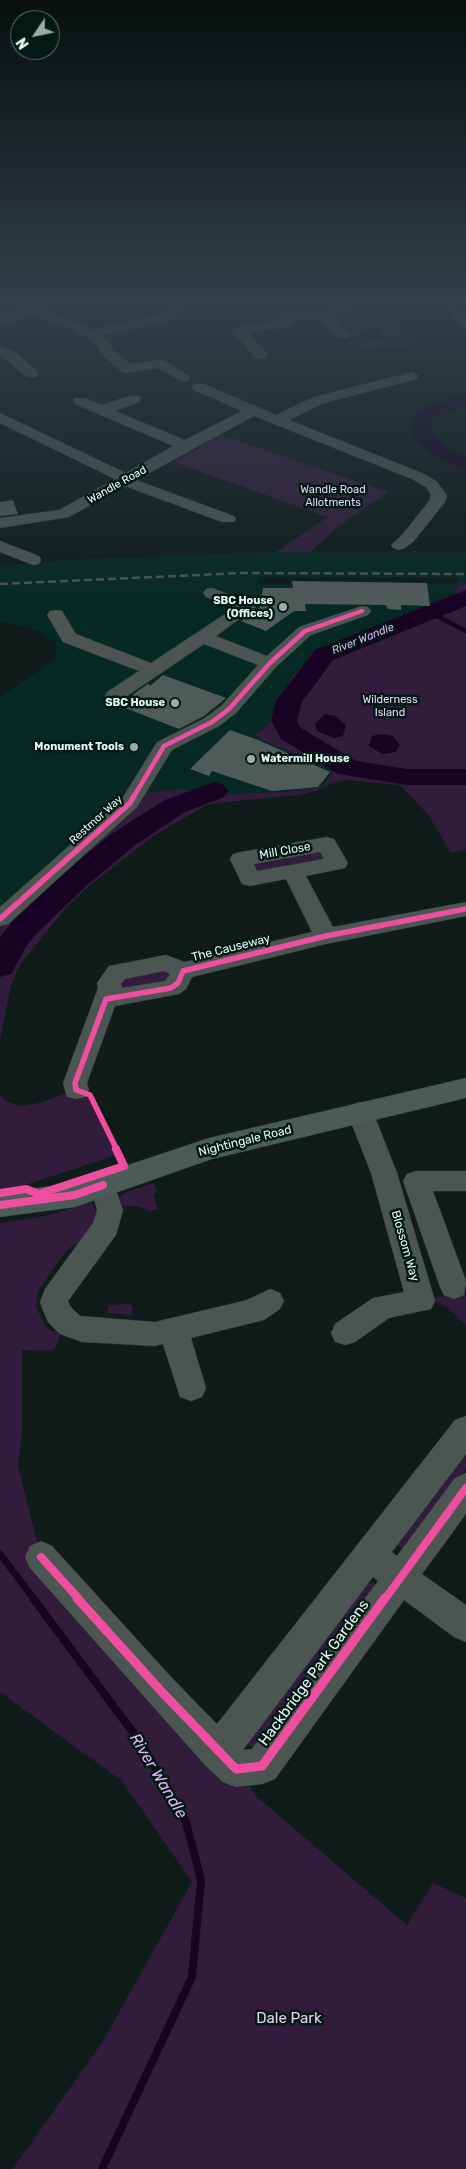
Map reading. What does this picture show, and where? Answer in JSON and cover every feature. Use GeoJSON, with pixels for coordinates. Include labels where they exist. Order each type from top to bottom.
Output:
{"type":"FeatureCollection","features":[{"type":"Feature","properties":{"kind":"main road","name":"Nightingale Road"},"geometry":{"type":"LineString","coordinates":[[13,1203],[75,1195],[209,1149],[466,1088]]}},
{"type":"Feature","properties":{"kind":"street"},"geometry":{"type":"LineString","coordinates":[[83,402],[185,446]]}},
{"type":"Feature","properties":{"kind":"street"},"geometry":{"type":"LineString","coordinates":[[103,410],[125,402]]}},
{"type":"Feature","properties":{"kind":"street"},"geometry":{"type":"LineString","coordinates":[[233,402],[417,476],[431,484],[439,494],[437,502],[408,538],[399,545]]}},
{"type":"Feature","properties":{"kind":"street"},"geometry":{"type":"LineString","coordinates":[[276,420],[314,402]]}},
{"type":"Feature","properties":{"kind":"street","name":"Wandle Road"},"geometry":{"type":"LineString","coordinates":[[0,523],[63,514],[185,446],[253,411]]}},
{"type":"Feature","properties":{"kind":"street"},"geometry":{"type":"LineString","coordinates":[[0,416],[125,480],[228,519]]}},
{"type":"Feature","properties":{"kind":"street"},"geometry":{"type":"LineString","coordinates":[[0,546],[33,560]]}},
{"type":"Feature","properties":{"kind":"street"},"geometry":{"type":"LineString","coordinates":[[114,696],[247,607],[212,593]]}},
{"type":"Feature","properties":{"kind":"street","name":"Restmor Way"},"geometry":{"type":"LineString","coordinates":[[3,912],[130,803],[164,746],[212,722],[229,709],[270,663],[305,631],[362,611]]}},
{"type":"Feature","properties":{"kind":"street"},"geometry":{"type":"LineString","coordinates":[[56,615],[69,638],[153,670]]}},
{"type":"Feature","properties":{"kind":"street"},"geometry":{"type":"LineString","coordinates":[[203,638],[270,663]]}},
{"type":"Feature","properties":{"kind":"street","name":"Mill Close"},"geometry":{"type":"LineString","coordinates":[[293,872],[326,936]]}},
{"type":"Feature","properties":{"kind":"street","name":"The Causeway"},"geometry":{"type":"LineString","coordinates":[[76,1090],[75,1083],[106,999],[170,988],[178,982],[183,971],[326,936],[466,909]]}},
{"type":"Feature","properties":{"kind":"street","name":"Blossom Way"},"geometry":{"type":"LineString","coordinates":[[345,1333],[383,1307],[421,1301],[384,1174],[360,1112]]}},
{"type":"Feature","properties":{"kind":"street"},"geometry":{"type":"LineString","coordinates":[[454,1287],[416,1181],[466,1180]]}},
{"type":"Feature","properties":{"kind":"street"},"geometry":{"type":"LineString","coordinates":[[104,1185],[110,1203],[110,1218],[106,1227],[58,1291],[54,1302],[58,1313],[70,1326],[82,1330],[155,1334],[254,1311],[270,1301]]}},
{"type":"Feature","properties":{"kind":"street"},"geometry":{"type":"LineString","coordinates":[[174,1330],[191,1388]]}},
{"type":"Feature","properties":{"kind":"street","name":"Hackbridge Park Gardens"},"geometry":{"type":"LineString","coordinates":[[218,1752],[466,1430]]}},
{"type":"Feature","properties":{"kind":"street","name":"Hackbridge Park Gardens"},"geometry":{"type":"LineString","coordinates":[[41,1557],[218,1752],[236,1769],[262,1766],[466,1488]]}},
{"type":"Feature","properties":{"kind":"street"},"geometry":{"type":"LineString","coordinates":[[370,1556],[466,1625]]}},
{"type":"Feature","properties":{"kind":"shaded area"},"geometry":{"type":"Polygon","coordinates":[[[466,551],[466,584],[458,584],[454,594],[437,609],[320,649],[292,676],[267,726],[255,733],[262,740],[335,771],[322,787],[285,792],[231,794],[182,789],[0,919],[0,697],[54,660],[57,643],[36,630],[0,621],[0,565],[88,559],[267,552],[466,551]],[[260,577],[258,584],[458,583],[458,578],[260,577]]]}},
{"type":"Feature","properties":{"kind":"shaded area"},"geometry":{"type":"Polygon","coordinates":[[[325,714],[336,716],[346,725],[343,736],[334,738],[317,731],[315,724],[325,714]]]}},
{"type":"Feature","properties":{"kind":"shaded area"},"geometry":{"type":"Polygon","coordinates":[[[381,734],[393,736],[400,745],[396,752],[382,754],[369,746],[372,736],[381,734]]]}},
{"type":"Feature","properties":{"kind":"green space","name":"Wandle Road Allotments"},"geometry":{"type":"Polygon","coordinates":[[[221,435],[388,492],[339,526],[310,552],[276,552],[328,517],[173,462],[221,435]]]}},
{"type":"Feature","properties":{"kind":"green space","name":"Wilderness Island"},"geometry":{"type":"Polygon","coordinates":[[[458,583],[466,584],[466,849],[451,853],[429,816],[400,785],[345,780],[330,784],[316,791],[297,795],[208,804],[155,835],[89,886],[64,910],[19,966],[11,986],[0,1040],[0,919],[137,794],[182,789],[231,794],[285,792],[322,787],[334,771],[262,740],[255,734],[267,726],[292,676],[320,649],[437,609],[454,594],[458,583]]]}},
{"type":"Feature","properties":{"kind":"green space"},"geometry":{"type":"Polygon","coordinates":[[[322,850],[327,859],[259,874],[250,864],[322,850]]]}},
{"type":"Feature","properties":{"kind":"green space"},"geometry":{"type":"Polygon","coordinates":[[[157,969],[171,973],[170,981],[121,989],[120,978],[157,969]]]}},
{"type":"Feature","properties":{"kind":"green space"},"geometry":{"type":"Polygon","coordinates":[[[76,1090],[90,1095],[117,1155],[28,1184],[0,1189],[0,1094],[5,1101],[20,1106],[39,1103],[76,1090]]]}},
{"type":"Feature","properties":{"kind":"green space"},"geometry":{"type":"Polygon","coordinates":[[[154,1183],[157,1192],[153,1194],[158,1209],[150,1211],[137,1206],[121,1206],[120,1197],[126,1192],[154,1183]]]}},
{"type":"Feature","properties":{"kind":"green space","name":"Dale Park"},"geometry":{"type":"Polygon","coordinates":[[[92,1202],[96,1211],[94,1222],[81,1242],[69,1248],[60,1259],[38,1291],[36,1307],[46,1327],[51,1331],[59,1331],[57,1345],[52,1351],[22,1350],[22,1434],[18,1465],[41,1557],[236,1769],[257,1797],[407,1925],[433,1883],[466,1898],[466,2169],[13,2169],[103,2041],[192,1882],[122,1781],[0,1692],[0,1223],[45,1216],[92,1202]]]}},
{"type":"Feature","properties":{"kind":"green space"},"geometry":{"type":"Polygon","coordinates":[[[466,1294],[466,1326],[448,1308],[431,1298],[466,1294]]]}},
{"type":"Feature","properties":{"kind":"green space"},"geometry":{"type":"Polygon","coordinates":[[[130,1304],[133,1307],[132,1315],[107,1313],[109,1305],[130,1304]]]}},
{"type":"Feature","properties":{"kind":"green space"},"geometry":{"type":"Polygon","coordinates":[[[466,1444],[466,1470],[409,1547],[402,1549],[396,1544],[466,1444]]]}},
{"type":"Feature","properties":{"kind":"green space"},"geometry":{"type":"Polygon","coordinates":[[[372,1582],[380,1587],[254,1749],[245,1741],[364,1586],[372,1582]]]}},
{"type":"Feature","properties":{"kind":"building"},"geometry":{"type":"Polygon","coordinates":[[[13,500],[18,514],[0,516],[0,502],[13,500]]]}},
{"type":"Feature","properties":{"kind":"building","name":"SBC House (Offices)"},"geometry":{"type":"Polygon","coordinates":[[[292,581],[427,583],[430,606],[401,605],[401,610],[388,609],[386,605],[305,604],[306,611],[294,611],[266,631],[241,621],[260,607],[263,588],[293,588],[292,581]]]}},
{"type":"Feature","properties":{"kind":"building","name":"SBC House"},"geometry":{"type":"Polygon","coordinates":[[[163,675],[226,698],[204,716],[179,729],[120,706],[139,690],[148,684],[150,686],[163,675]]]}},
{"type":"Feature","properties":{"kind":"building","name":"Watermill House"},"geometry":{"type":"Polygon","coordinates":[[[230,730],[258,740],[330,772],[318,787],[272,791],[212,771],[209,776],[190,769],[230,730]]]}},
{"type":"Feature","properties":{"kind":"waterway","name":"River Wandle"},"geometry":{"type":"LineString","coordinates":[[458,402],[432,412],[423,418],[421,428],[423,438],[439,451],[466,465]]}},
{"type":"Feature","properties":{"kind":"waterway","name":"River Wandle"},"geometry":{"type":"LineString","coordinates":[[466,597],[324,655],[289,701],[284,721],[291,733],[348,768],[407,777],[466,777]]}},
{"type":"Feature","properties":{"kind":"waterway"},"geometry":{"type":"LineString","coordinates":[[431,613],[466,631]]}},
{"type":"Feature","properties":{"kind":"waterway","name":"River Wandle"},"geometry":{"type":"LineString","coordinates":[[0,966],[14,940],[24,928],[75,879],[124,839],[175,806],[214,791]]}},
{"type":"Feature","properties":{"kind":"waterway","name":"River Wandle"},"geometry":{"type":"LineString","coordinates":[[0,1554],[34,1599]]}},
{"type":"Feature","properties":{"kind":"waterway","name":"River Wandle"},"geometry":{"type":"LineString","coordinates":[[33,1598],[143,1746],[186,1822],[201,1880],[192,1977],[102,2169]]}},
{"type":"Feature","properties":{"kind":"railway"},"geometry":{"type":"LineString","coordinates":[[0,584],[241,573],[466,574]]}},
{"type":"Feature","properties":{"kind":"cycle path"},"geometry":{"type":"LineString","coordinates":[[0,919],[130,803],[164,746],[212,722],[229,709],[270,663],[305,631],[362,611]]}},
{"type":"Feature","properties":{"kind":"cycle path"},"geometry":{"type":"LineString","coordinates":[[0,1193],[26,1189],[39,1194],[124,1166],[90,1095],[76,1090],[75,1083],[106,999],[171,988],[178,983],[183,971],[326,936],[466,909]]}},
{"type":"Feature","properties":{"kind":"cycle path"},"geometry":{"type":"LineString","coordinates":[[0,1205],[75,1195],[103,1185]]}},
{"type":"Feature","properties":{"kind":"cycle path"},"geometry":{"type":"LineString","coordinates":[[41,1557],[160,1690],[236,1769],[262,1766],[466,1488]]}},
{"type":"Feature","properties":{"kind":"place","name":"SBC House (Offices)"},"geometry":{"type":"Point","coordinates":[283,607]}},
{"type":"Feature","properties":{"kind":"place","name":"SBC House"},"geometry":{"type":"Point","coordinates":[175,703]}},
{"type":"Feature","properties":{"kind":"place","name":"Monument Tools"},"geometry":{"type":"Point","coordinates":[134,747]}},
{"type":"Feature","properties":{"kind":"place","name":"Watermill House"},"geometry":{"type":"Point","coordinates":[251,759]}}]}
